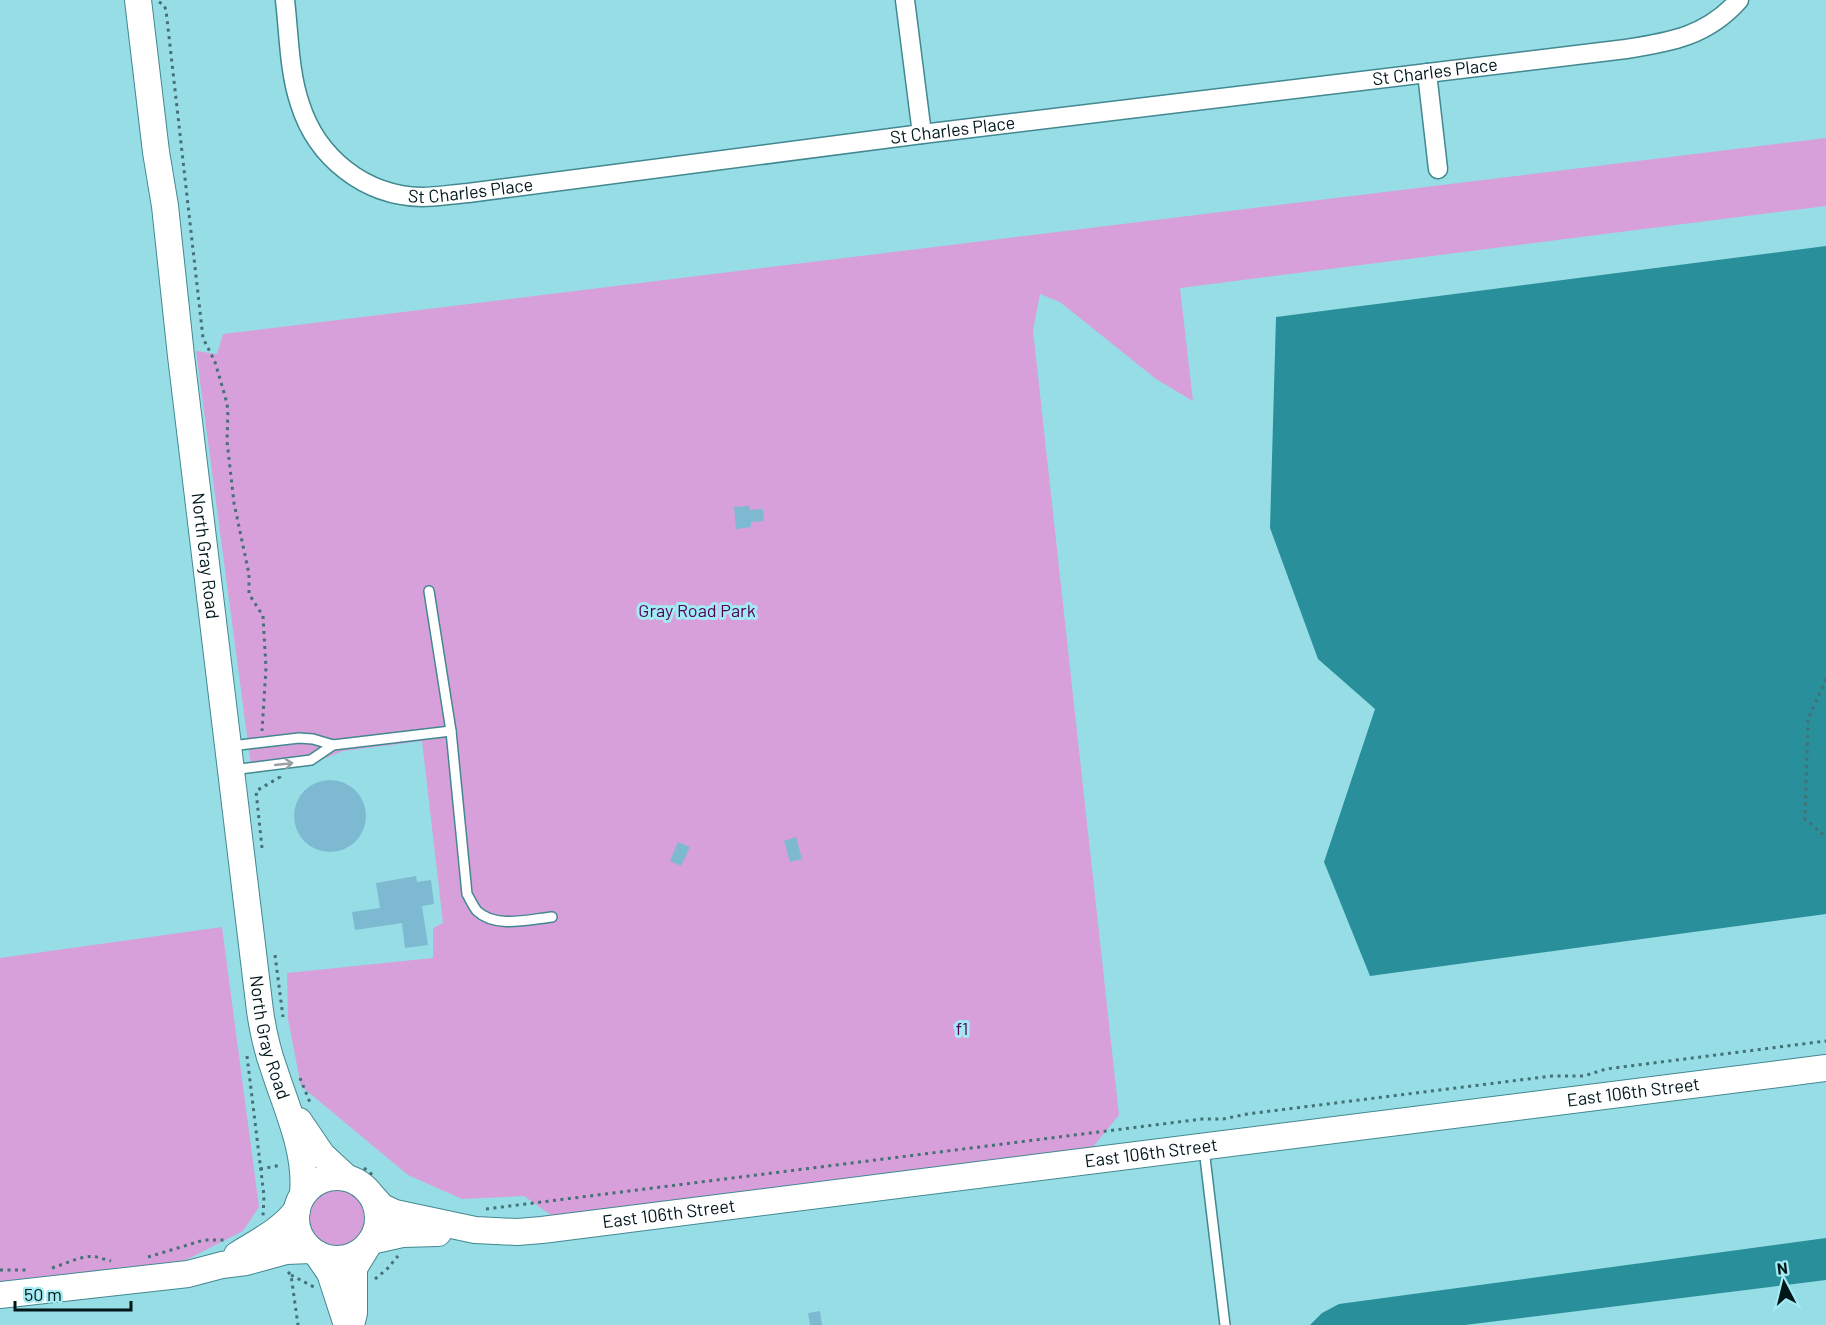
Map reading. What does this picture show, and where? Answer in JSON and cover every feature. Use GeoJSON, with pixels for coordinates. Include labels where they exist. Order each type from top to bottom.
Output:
{"type":"FeatureCollection","features":[{"type":"Feature","properties":{"kind":"street","name":"North Gray Road"},"geometry":{"type":"LineString","coordinates":[[138,0],[156,152],[165,206],[180,356],[260,1011],[266,1043],[288,1107],[305,1172],[300,1202]]}},
{"type":"Feature","properties":{"kind":"street","name":"St Charles Place"},"geometry":{"type":"LineString","coordinates":[[285,0],[299,104],[320,146],[335,162],[369,186],[395,194],[422,197],[1626,49],[1672,42],[1702,29],[1728,13],[1739,0]]}},
{"type":"Feature","properties":{"kind":"street"},"geometry":{"type":"LineString","coordinates":[[905,0],[922,134]]}},
{"type":"Feature","properties":{"kind":"street"},"geometry":{"type":"LineString","coordinates":[[1427,73],[1438,169]]}},
{"type":"Feature","properties":{"kind":"street","name":"East 106th Street"},"geometry":{"type":"LineString","coordinates":[[374,1187],[382,1207],[395,1213],[479,1220],[517,1232],[1826,1068]]}},
{"type":"Feature","properties":{"kind":"street","name":"North Gray Road"},"geometry":{"type":"LineString","coordinates":[[288,1107],[322,1155],[355,1173]]}},
{"type":"Feature","properties":{"kind":"street"},"geometry":{"type":"LineString","coordinates":[[222,1265],[270,1236],[287,1221],[312,1185],[323,1180],[355,1173],[365,1188],[374,1187],[378,1222],[369,1244],[354,1268],[354,1313],[349,1325]]}},
{"type":"Feature","properties":{"kind":"street"},"geometry":{"type":"LineString","coordinates":[[300,1202],[297,1228],[300,1236],[330,1273],[349,1325]]}},
{"type":"Feature","properties":{"kind":"street","name":"East 106th Street"},"geometry":{"type":"LineString","coordinates":[[369,1244],[402,1234],[479,1220]]}},
{"type":"Feature","properties":{"kind":"street"},"geometry":{"type":"LineString","coordinates":[[0,1295],[188,1274],[290,1250],[314,1252],[338,1259],[358,1253],[369,1244]]}},
{"type":"Feature","properties":{"kind":"lane"},"geometry":{"type":"LineString","coordinates":[[429,591],[451,731],[467,894],[477,910],[490,919],[513,922],[552,916]]}},
{"type":"Feature","properties":{"kind":"lane"},"geometry":{"type":"LineString","coordinates":[[229,758],[299,738],[314,739],[333,745],[451,731]]}},
{"type":"Feature","properties":{"kind":"lane"},"geometry":{"type":"LineString","coordinates":[[229,758],[276,765],[316,759],[333,745]]}},
{"type":"Feature","properties":{"kind":"lane"},"geometry":{"type":"LineString","coordinates":[[1203,1146],[1224,1325]]}},
{"type":"Feature","properties":{"kind":"path"},"geometry":{"type":"LineString","coordinates":[[157,0],[164,5],[166,10],[204,338]]}},
{"type":"Feature","properties":{"kind":"path"},"geometry":{"type":"LineString","coordinates":[[1826,679],[1808,718],[1805,819],[1826,837]]}},
{"type":"Feature","properties":{"kind":"path"},"geometry":{"type":"LineString","coordinates":[[263,856],[256,791],[280,777],[276,765]]}},
{"type":"Feature","properties":{"kind":"path"},"geometry":{"type":"LineString","coordinates":[[274,947],[283,1017]]}},
{"type":"Feature","properties":{"kind":"path"},"geometry":{"type":"LineString","coordinates":[[479,1220],[1191,1120],[1223,1119],[1247,1114],[1552,1076],[1584,1076],[1599,1070],[1826,1041]]}},
{"type":"Feature","properties":{"kind":"path"},"geometry":{"type":"LineString","coordinates":[[297,1072],[313,1109]]}},
{"type":"Feature","properties":{"kind":"path"},"geometry":{"type":"LineString","coordinates":[[260,1169],[285,1164]]}},
{"type":"Feature","properties":{"kind":"path"},"geometry":{"type":"LineString","coordinates":[[355,1173],[374,1187]]}},
{"type":"Feature","properties":{"kind":"path"},"geometry":{"type":"LineString","coordinates":[[143,1258],[204,1240],[226,1240]]}},
{"type":"Feature","properties":{"kind":"path"},"geometry":{"type":"LineString","coordinates":[[372,1280],[387,1269],[402,1250]]}},
{"type":"Feature","properties":{"kind":"path"},"geometry":{"type":"LineString","coordinates":[[48,1269],[93,1256],[116,1262]]}},
{"type":"Feature","properties":{"kind":"path"},"geometry":{"type":"LineString","coordinates":[[283,1267],[291,1275],[320,1289]]}},
{"type":"Feature","properties":{"kind":"path"},"geometry":{"type":"LineString","coordinates":[[0,1270],[36,1270]]}},
{"type":"Feature","properties":{"kind":"path"},"geometry":{"type":"LineString","coordinates":[[291,1275],[298,1325]]}},
{"type":"Feature","properties":{"kind":"green space"},"geometry":{"type":"Polygon","coordinates":[[[1826,138],[1826,206],[1180,288],[1193,401],[1156,379],[1060,302],[1040,294],[1033,330],[1119,1115],[1084,1158],[562,1223],[524,1196],[462,1199],[408,1175],[301,1086],[288,1019],[287,973],[433,958],[433,928],[443,923],[422,741],[343,751],[305,766],[252,773],[196,351],[217,354],[223,334],[1826,138]]]}},
{"type":"Feature","properties":{"kind":"green space"},"geometry":{"type":"Polygon","coordinates":[[[222,927],[259,1207],[243,1231],[150,1275],[0,1289],[0,958],[222,927]]]}},
{"type":"Feature","properties":{"kind":"green space"},"geometry":{"type":"Polygon","coordinates":[[[330,1189],[342,1189],[353,1194],[361,1202],[366,1219],[364,1231],[353,1244],[342,1249],[330,1249],[319,1244],[311,1236],[306,1225],[306,1213],[311,1202],[319,1194],[330,1189]]]}},
{"type":"Feature","properties":{"kind":"water"},"geometry":{"type":"Polygon","coordinates":[[[1826,246],[1826,914],[1370,976],[1324,862],[1375,709],[1318,659],[1270,528],[1276,317],[1826,246]]]}},
{"type":"Feature","properties":{"kind":"water"},"geometry":{"type":"Polygon","coordinates":[[[1826,1238],[1826,1280],[1465,1325],[1310,1325],[1322,1313],[1339,1304],[1826,1238]]]}},
{"type":"Feature","properties":{"kind":"building"},"geometry":{"type":"Polygon","coordinates":[[[749,506],[750,510],[763,509],[764,521],[751,522],[751,527],[736,529],[734,507],[749,506]]]}},
{"type":"Feature","properties":{"kind":"building"},"geometry":{"type":"Polygon","coordinates":[[[323,780],[337,780],[356,790],[366,809],[366,823],[356,842],[337,852],[323,852],[304,842],[294,823],[294,809],[304,790],[323,780]]]}},
{"type":"Feature","properties":{"kind":"building"},"geometry":{"type":"Polygon","coordinates":[[[796,837],[802,859],[790,862],[784,841],[796,837]]]}},
{"type":"Feature","properties":{"kind":"building"},"geometry":{"type":"Polygon","coordinates":[[[678,842],[690,847],[681,866],[670,861],[678,842]]]}},
{"type":"Feature","properties":{"kind":"building"},"geometry":{"type":"Polygon","coordinates":[[[416,876],[417,882],[431,880],[434,904],[422,906],[428,945],[405,948],[402,923],[355,930],[352,912],[380,908],[376,883],[416,876]]]}},
{"type":"Feature","properties":{"kind":"building"},"geometry":{"type":"Polygon","coordinates":[[[820,1311],[822,1325],[810,1325],[808,1313],[820,1311]]]}},
{"type":"Feature","properties":{"kind":"park label","name":"Gray Road Park"},"geometry":{"type":"Point","coordinates":[697,611]}},
{"type":"Feature","properties":{"kind":"park label","name":"f1"},"geometry":{"type":"Point","coordinates":[962,1029]}}]}
